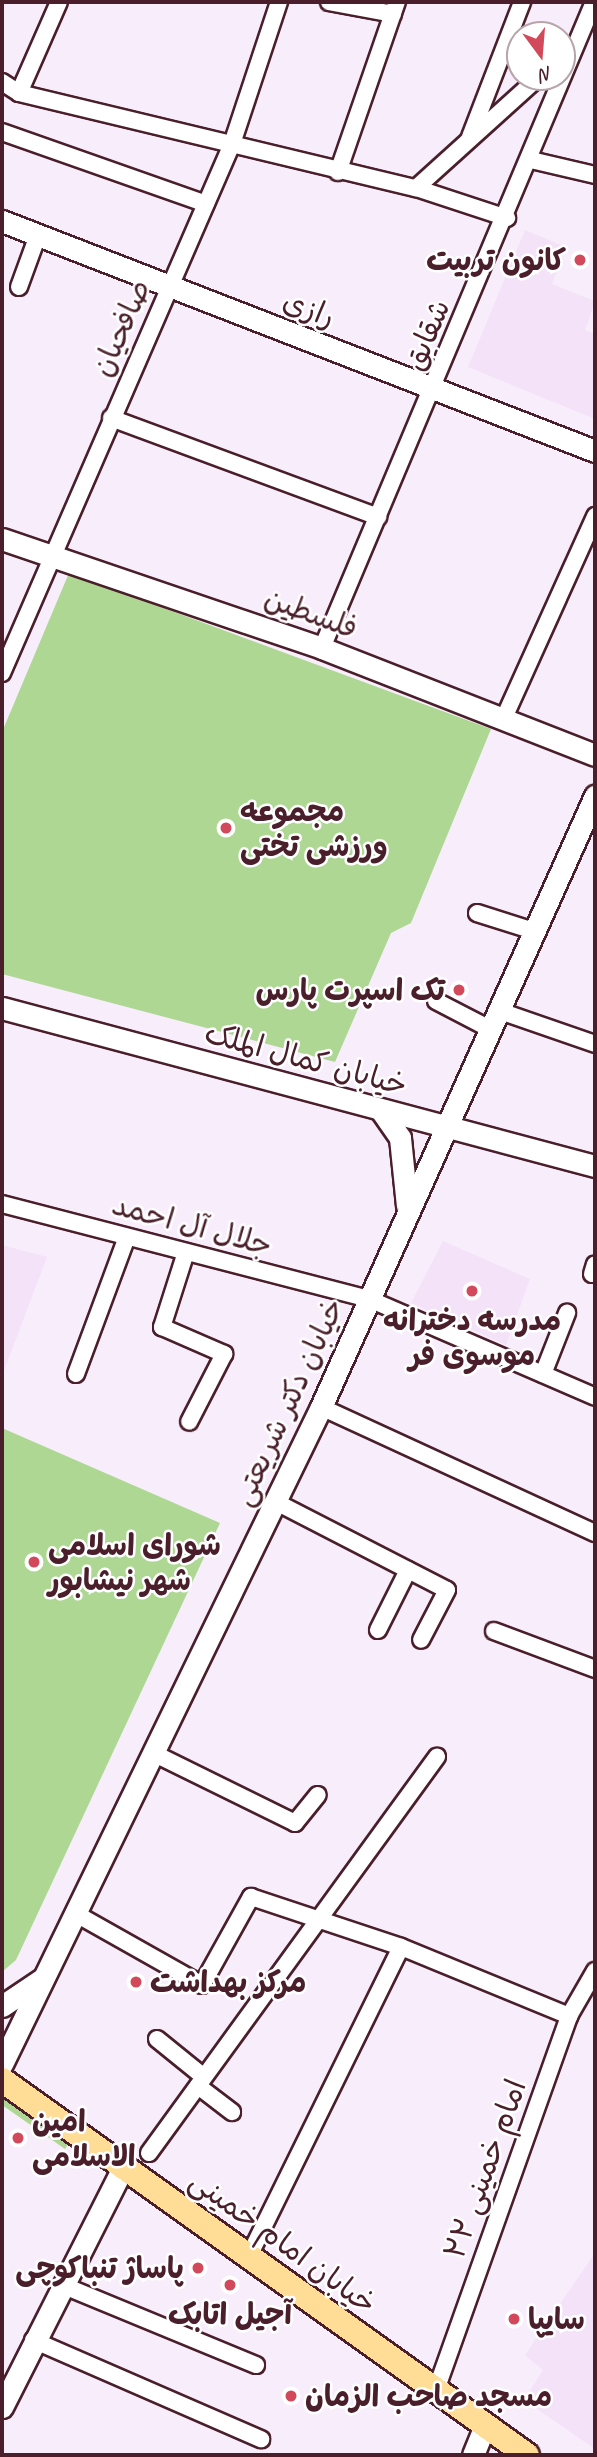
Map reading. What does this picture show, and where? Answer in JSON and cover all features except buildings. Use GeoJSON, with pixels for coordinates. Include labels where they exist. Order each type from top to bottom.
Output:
{"type":"FeatureCollection","features":[{"type":"Feature","properties":{"kind":"main road","name":"رازی"},"geometry":{"type":"LineString","coordinates":[[2,221],[595,451]]}},
{"type":"Feature","properties":{"kind":"main road","name":"فلسطین"},"geometry":{"type":"LineString","coordinates":[[2,539],[56,553],[323,648],[595,755]]}},
{"type":"Feature","properties":{"kind":"main road","name":"خیابان دکتر شریعتی"},"geometry":{"type":"LineString","coordinates":[[2,2064],[55,1964],[321,1407],[492,1019],[589,826],[595,796]]}},
{"type":"Feature","properties":{"kind":"main road","name":"خیابان کمال الملک"},"geometry":{"type":"LineString","coordinates":[[2,1009],[595,1166]]}},
{"type":"Feature","properties":{"kind":"main road"},"geometry":{"type":"LineString","coordinates":[[380,1109],[400,1138],[408,1209]]}},
{"type":"Feature","properties":{"kind":"main road"},"geometry":{"type":"LineString","coordinates":[[2,2006],[30,1992],[55,1964]]}},
{"type":"Feature","properties":{"kind":"main road","name":"خیابان امام خمینی"},"geometry":{"type":"LineString","coordinates":[[2,2080],[527,2455]]}},
{"type":"Feature","properties":{"kind":"main road"},"geometry":{"type":"LineString","coordinates":[[2,2407],[33,2340],[123,2166]]}},
{"type":"Feature","properties":{"kind":"main road"},"geometry":{"type":"LineString","coordinates":[[473,2455],[485,2425]]}},
{"type":"Feature","properties":{"kind":"street"},"geometry":{"type":"LineString","coordinates":[[19,93],[59,2]]}},
{"type":"Feature","properties":{"kind":"street","name":"صافحیان"},"geometry":{"type":"LineString","coordinates":[[2,673],[232,144],[279,2]]}},
{"type":"Feature","properties":{"kind":"street"},"geometry":{"type":"LineString","coordinates":[[329,2],[395,8],[338,172]]}},
{"type":"Feature","properties":{"kind":"street"},"geometry":{"type":"LineString","coordinates":[[470,138],[522,2]]}},
{"type":"Feature","properties":{"kind":"street","name":"شقایق"},"geometry":{"type":"LineString","coordinates":[[576,45],[594,2]]}},
{"type":"Feature","properties":{"kind":"street"},"geometry":{"type":"LineString","coordinates":[[576,45],[595,28]]}},
{"type":"Feature","properties":{"kind":"street"},"geometry":{"type":"LineString","coordinates":[[2,82],[19,93],[338,172],[416,188],[506,218]]}},
{"type":"Feature","properties":{"kind":"street"},"geometry":{"type":"LineString","coordinates":[[416,188],[524,91]]}},
{"type":"Feature","properties":{"kind":"street","name":"شقایق"},"geometry":{"type":"LineString","coordinates":[[323,648],[558,91]]}},
{"type":"Feature","properties":{"kind":"street"},"geometry":{"type":"LineString","coordinates":[[2,132],[206,204]]}},
{"type":"Feature","properties":{"kind":"street"},"geometry":{"type":"LineString","coordinates":[[531,160],[595,175]]}},
{"type":"Feature","properties":{"kind":"street"},"geometry":{"type":"LineString","coordinates":[[19,287],[38,235]]}},
{"type":"Feature","properties":{"kind":"street"},"geometry":{"type":"LineString","coordinates":[[111,418],[378,517]]}},
{"type":"Feature","properties":{"kind":"street"},"geometry":{"type":"LineString","coordinates":[[504,718],[595,516]]}},
{"type":"Feature","properties":{"kind":"street"},"geometry":{"type":"LineString","coordinates":[[477,914],[534,931]]}},
{"type":"Feature","properties":{"kind":"street"},"geometry":{"type":"LineString","coordinates":[[436,1002],[492,1019],[595,1044]]}},
{"type":"Feature","properties":{"kind":"street","name":"جلال آل احمد"},"geometry":{"type":"LineString","coordinates":[[2,1204],[369,1299],[595,1396]]}},
{"type":"Feature","properties":{"kind":"street"},"geometry":{"type":"LineString","coordinates":[[76,1374],[127,1237]]}},
{"type":"Feature","properties":{"kind":"street"},"geometry":{"type":"LineString","coordinates":[[186,1252],[162,1327],[224,1354],[189,1422]]}},
{"type":"Feature","properties":{"kind":"street"},"geometry":{"type":"LineString","coordinates":[[543,1374],[567,1313]]}},
{"type":"Feature","properties":{"kind":"street"},"geometry":{"type":"LineString","coordinates":[[321,1407],[595,1533]]}},
{"type":"Feature","properties":{"kind":"street"},"geometry":{"type":"LineString","coordinates":[[276,1502],[447,1590],[421,1640]]}},
{"type":"Feature","properties":{"kind":"street"},"geometry":{"type":"LineString","coordinates":[[378,1630],[408,1570]]}},
{"type":"Feature","properties":{"kind":"street"},"geometry":{"type":"LineString","coordinates":[[494,1631],[595,1668]]}},
{"type":"Feature","properties":{"kind":"street"},"geometry":{"type":"LineString","coordinates":[[155,1754],[295,1824],[318,1795]]}},
{"type":"Feature","properties":{"kind":"street"},"geometry":{"type":"LineString","coordinates":[[149,2153],[437,1756]]}},
{"type":"Feature","properties":{"kind":"street"},"geometry":{"type":"LineString","coordinates":[[78,1915],[202,1985],[251,1897],[401,1947],[569,2016]]}},
{"type":"Feature","properties":{"kind":"street"},"geometry":{"type":"LineString","coordinates":[[249,2256],[401,1947]]}},
{"type":"Feature","properties":{"kind":"street","name":"امام خمینی ۲۲"},"geometry":{"type":"LineString","coordinates":[[436,2390],[569,2016],[588,1993],[595,1971]]}},
{"type":"Feature","properties":{"kind":"street"},"geometry":{"type":"LineString","coordinates":[[157,2039],[232,2112]]}},
{"type":"Feature","properties":{"kind":"street"},"geometry":{"type":"LineString","coordinates":[[62,2285],[256,2365]]}},
{"type":"Feature","properties":{"kind":"street"},"geometry":{"type":"LineString","coordinates":[[33,2340],[261,2439]]}},
{"type":"Feature","properties":{"kind":"shaded area"},"geometry":{"type":"Polygon","coordinates":[[[525,230],[566,247],[552,284],[595,301],[585,330],[595,334],[595,419],[468,367],[525,230]]]}},
{"type":"Feature","properties":{"kind":"shaded area","name":"مدرسه دخترانه موسوی فر"},"geometry":{"type":"Polygon","coordinates":[[[443,1241],[530,1279],[506,1345],[411,1303],[443,1241]]]}},
{"type":"Feature","properties":{"kind":"shaded area"},"geometry":{"type":"Polygon","coordinates":[[[2,1245],[47,1257],[2,1376],[2,1245]]]}},
{"type":"Feature","properties":{"kind":"shaded area"},"geometry":{"type":"Polygon","coordinates":[[[595,2253],[595,2449],[524,2400],[543,2370],[525,2355],[595,2253]]]}},
{"type":"Feature","properties":{"kind":"green space","name":"مجموعه ورزشی تختی"},"geometry":{"type":"Polygon","coordinates":[[[69,573],[491,729],[411,923],[391,933],[335,1062],[2,974],[2,732],[69,573]]]}},
{"type":"Feature","properties":{"kind":"green space"},"geometry":{"type":"Polygon","coordinates":[[[2,1428],[220,1523],[16,1960],[2,1972],[2,1428]]]}},
{"type":"Feature","properties":{"kind":"green space"},"geometry":{"type":"Polygon","coordinates":[[[2,2094],[70,2141],[65,2149],[2,2105],[2,2094]]]}},
{"type":"Feature","properties":{"kind":"place","name":"کانون تربیت"},"geometry":{"type":"Point","coordinates":[580,260]}},
{"type":"Feature","properties":{"kind":"place","name":"مجموعه ورزشی تختی"},"geometry":{"type":"Point","coordinates":[226,828]}},
{"type":"Feature","properties":{"kind":"place","name":"تک اسپرت پارس"},"geometry":{"type":"Point","coordinates":[459,990]}},
{"type":"Feature","properties":{"kind":"place","name":"مدرسه دخترانه موسوی فر"},"geometry":{"type":"Point","coordinates":[472,1291]}},
{"type":"Feature","properties":{"kind":"place","name":"شورای اسلامی شهر نیشابور"},"geometry":{"type":"Point","coordinates":[34,1562]}},
{"type":"Feature","properties":{"kind":"place","name":"مرکز بهداشت"},"geometry":{"type":"Point","coordinates":[136,1982]}},
{"type":"Feature","properties":{"kind":"place","name":"امین الاسلامی"},"geometry":{"type":"Point","coordinates":[18,2138]}},
{"type":"Feature","properties":{"kind":"place","name":"پاساژ تنباکوچی"},"geometry":{"type":"Point","coordinates":[198,2268]}},
{"type":"Feature","properties":{"kind":"place","name":"آجیل اتابک"},"geometry":{"type":"Point","coordinates":[230,2285]}},
{"type":"Feature","properties":{"kind":"place","name":"سایپا"},"geometry":{"type":"Point","coordinates":[514,2319]}},
{"type":"Feature","properties":{"kind":"place","name":"مسجد صاحب الزمان"},"geometry":{"type":"Point","coordinates":[291,2396]}}]}
